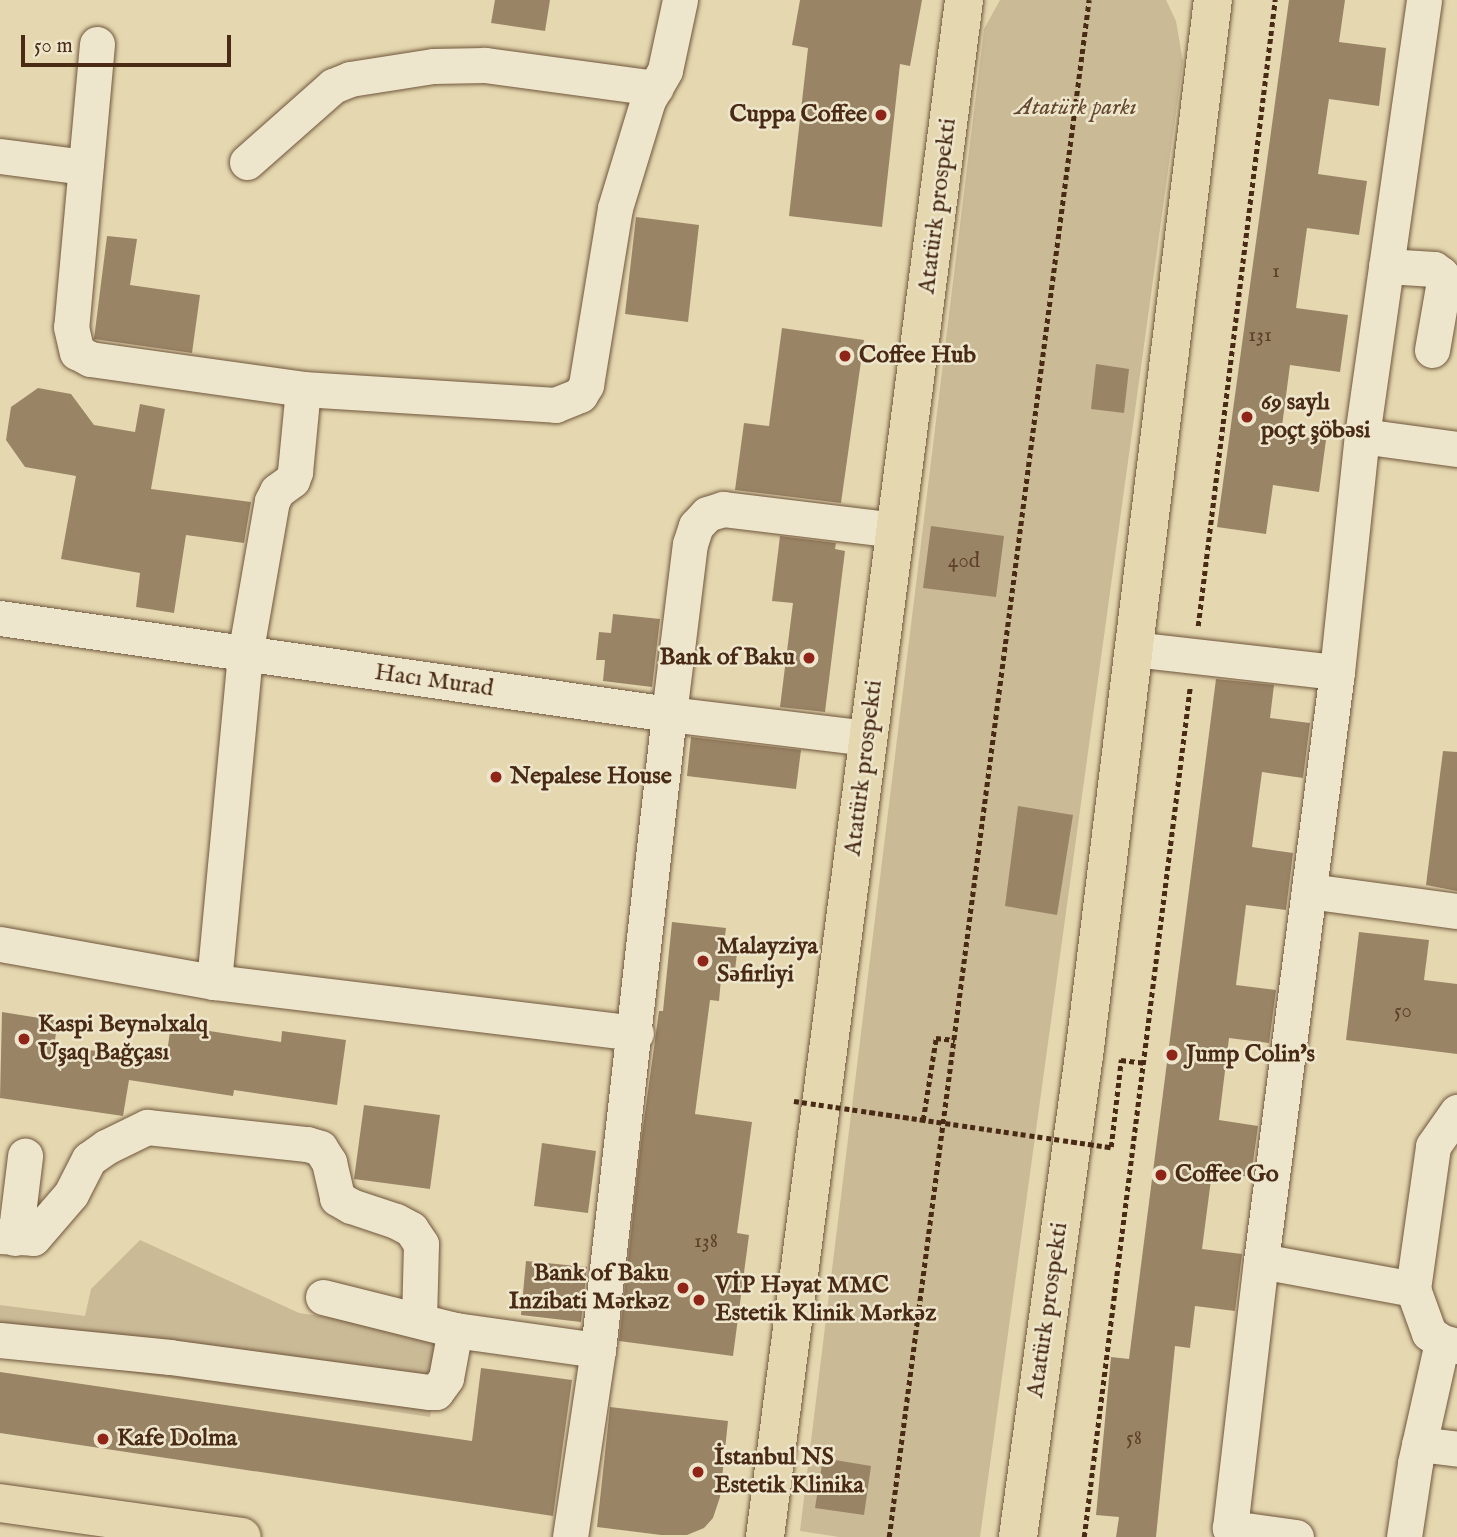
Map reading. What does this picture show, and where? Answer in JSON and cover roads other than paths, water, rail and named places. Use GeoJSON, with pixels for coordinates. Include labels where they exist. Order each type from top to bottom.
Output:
{"type":"FeatureCollection","features":[{"type":"Feature","properties":{"kind":"main road"},"geometry":{"type":"LineString","coordinates":[[1190,0],[1206,57]]}},
{"type":"Feature","properties":{"kind":"main road","name":"Atatürk prospekti"},"geometry":{"type":"LineString","coordinates":[[1021,1526],[1084,1056],[1213,0]]}},
{"type":"Feature","properties":{"kind":"main road","name":"Atatürk prospekti"},"geometry":{"type":"LineString","coordinates":[[765,1537],[965,9]]}},
{"type":"Feature","properties":{"kind":"main road"},"geometry":{"type":"LineString","coordinates":[[0,1503],[242,1537]]}},
{"type":"Feature","properties":{"kind":"street"},"geometry":{"type":"LineString","coordinates":[[97,44],[71,327],[77,352],[90,359],[303,389],[555,405],[580,395],[589,373],[615,208],[648,100],[672,47],[680,0]]}},
{"type":"Feature","properties":{"kind":"street"},"geometry":{"type":"LineString","coordinates":[[1296,1537],[1230,1528],[1261,1261],[1337,672],[1362,436],[1424,0]]}},
{"type":"Feature","properties":{"kind":"street"},"geometry":{"type":"LineString","coordinates":[[247,162],[333,86],[351,79],[433,66],[485,65],[655,88]]}},
{"type":"Feature","properties":{"kind":"street"},"geometry":{"type":"LineString","coordinates":[[0,156],[85,167]]}},
{"type":"Feature","properties":{"kind":"street"},"geometry":{"type":"LineString","coordinates":[[1386,266],[1434,269],[1441,274],[1444,281],[1432,350]]}},
{"type":"Feature","properties":{"kind":"street"},"geometry":{"type":"LineString","coordinates":[[214,982],[245,655],[272,501],[277,491],[292,480],[295,472],[303,389]]}},
{"type":"Feature","properties":{"kind":"street"},"geometry":{"type":"LineString","coordinates":[[1362,436],[1457,449]]}},
{"type":"Feature","properties":{"kind":"street"},"geometry":{"type":"LineString","coordinates":[[570,1537],[598,1350],[690,544],[696,526],[707,514],[723,509],[896,530]]}},
{"type":"Feature","properties":{"kind":"street","name":"Hacı Murad"},"geometry":{"type":"LineString","coordinates":[[0,618],[669,714],[868,738]]}},
{"type":"Feature","properties":{"kind":"street"},"geometry":{"type":"LineString","coordinates":[[1134,649],[1337,672]]}},
{"type":"Feature","properties":{"kind":"street"},"geometry":{"type":"LineString","coordinates":[[1309,891],[1457,911]]}},
{"type":"Feature","properties":{"kind":"street"},"geometry":{"type":"LineString","coordinates":[[0,944],[214,982],[636,1032]]}},
{"type":"Feature","properties":{"kind":"street"},"geometry":{"type":"LineString","coordinates":[[1404,1537],[1419,1444],[1450,1344],[1429,1333],[1413,1289],[1433,1146],[1457,1112]]}},
{"type":"Feature","properties":{"kind":"street"},"geometry":{"type":"LineString","coordinates":[[25,1156],[8,1237],[33,1238],[71,1194],[89,1159],[106,1147],[147,1127],[307,1144],[320,1148],[329,1161],[337,1198],[411,1229],[421,1244],[419,1320]]}},
{"type":"Feature","properties":{"kind":"street"},"geometry":{"type":"LineString","coordinates":[[1261,1261],[1413,1289]]}},
{"type":"Feature","properties":{"kind":"street"},"geometry":{"type":"LineString","coordinates":[[323,1297],[455,1330],[598,1350]]}},
{"type":"Feature","properties":{"kind":"street"},"geometry":{"type":"LineString","coordinates":[[0,1340],[170,1357],[436,1392],[446,1378],[455,1330]]}},
{"type":"Feature","properties":{"kind":"street"},"geometry":{"type":"LineString","coordinates":[[1419,1444],[1457,1449]]}},
{"type":"Feature","properties":{"kind":"place","name":"Cuppa Coffee"},"geometry":{"type":"Point","coordinates":[881,115]}},
{"type":"Feature","properties":{"kind":"place","name":"Coffee Hub"},"geometry":{"type":"Point","coordinates":[845,356]}},
{"type":"Feature","properties":{"kind":"place","name":"69 saylı poçt şöbəsi"},"geometry":{"type":"Point","coordinates":[1247,417]}},
{"type":"Feature","properties":{"kind":"place","name":"Bank of Baku"},"geometry":{"type":"Point","coordinates":[809,658]}},
{"type":"Feature","properties":{"kind":"place","name":"Nepalese House"},"geometry":{"type":"Point","coordinates":[496,777]}},
{"type":"Feature","properties":{"kind":"place","name":"Malayziya Səfirliyi"},"geometry":{"type":"Point","coordinates":[703,961]}},
{"type":"Feature","properties":{"kind":"place","name":"Kaspi Beynəlxalq Uşaq Bağçası"},"geometry":{"type":"Point","coordinates":[24,1039]}},
{"type":"Feature","properties":{"kind":"place","name":"Jump Colin's"},"geometry":{"type":"Point","coordinates":[1172,1055]}},
{"type":"Feature","properties":{"kind":"place","name":"Coffee Go"},"geometry":{"type":"Point","coordinates":[1161,1175]}},
{"type":"Feature","properties":{"kind":"place","name":"Bank of Baku Inzibati Mərkəz"},"geometry":{"type":"Point","coordinates":[683,1288]}},
{"type":"Feature","properties":{"kind":"place","name":"VİP Həyat MMC Estetik Klinik Mərkəz"},"geometry":{"type":"Point","coordinates":[699,1300]}},
{"type":"Feature","properties":{"kind":"place","name":"Kafe Dolma"},"geometry":{"type":"Point","coordinates":[103,1439]}},
{"type":"Feature","properties":{"kind":"place","name":"İstanbul NS Estetik Klinika"},"geometry":{"type":"Point","coordinates":[698,1472]}},
{"type":"Feature","properties":{"kind":"park label","name":"Atatürk parkı"},"geometry":{"type":"Point","coordinates":[1076,108]}}]}
